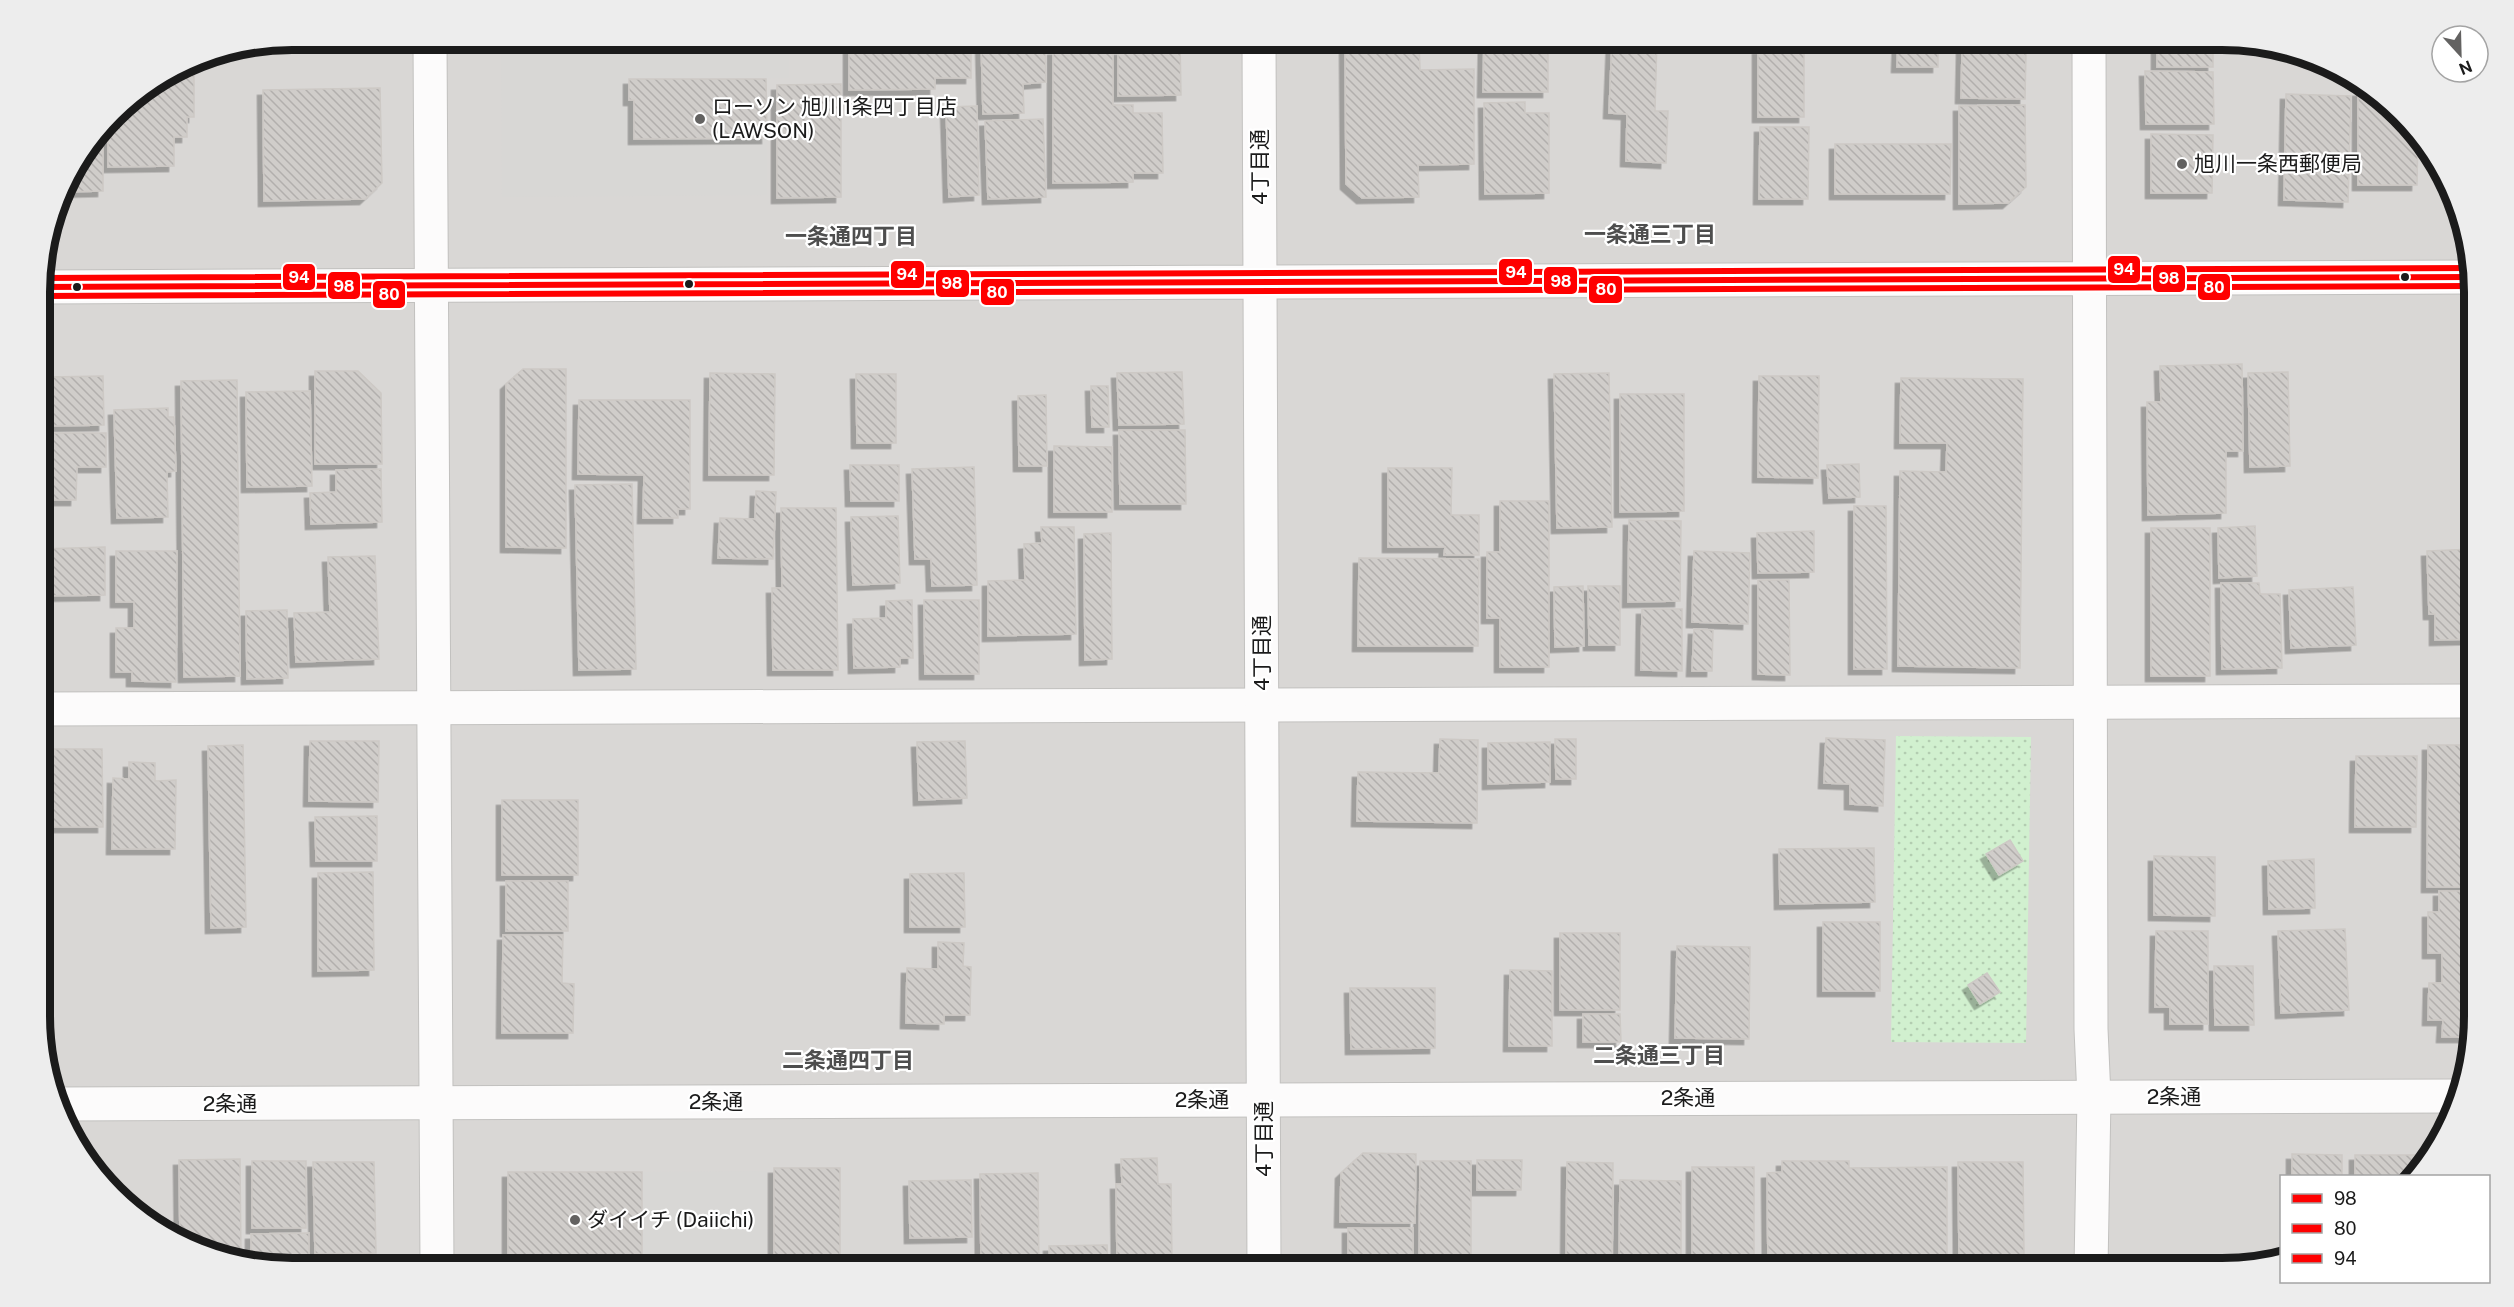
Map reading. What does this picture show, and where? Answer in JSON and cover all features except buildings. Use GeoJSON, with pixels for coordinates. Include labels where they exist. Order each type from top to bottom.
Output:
{"type":"FeatureCollection","features":[{"type":"Feature","properties":{"kind":"street"},"geometry":{"type":"LineString","coordinates":[[430,50],[437,1258]]}},
{"type":"Feature","properties":{"kind":"street","name":"4丁目通"},"geometry":{"type":"LineString","coordinates":[[1260,50],[1264,1258]]}},
{"type":"Feature","properties":{"kind":"street"},"geometry":{"type":"LineString","coordinates":[[2089,50],[2091,1029],[2094,1097],[2091,1258]]}},
{"type":"Feature","properties":{"kind":"street"},"geometry":{"type":"LineString","coordinates":[[50,287],[2464,277]]}},
{"type":"Feature","properties":{"kind":"street"},"geometry":{"type":"LineString","coordinates":[[50,709],[2464,701]]}},
{"type":"Feature","properties":{"kind":"street","name":"2条通"},"geometry":{"type":"LineString","coordinates":[[66,1104],[2451,1096]]}},
{"type":"Feature","properties":{"kind":"shaded area"},"geometry":{"type":"Polygon","coordinates":[[[275,50],[2239,50],[2270,54],[2301,62],[2330,74],[2357,90],[2382,109],[2405,132],[2424,157],[2440,184],[2452,213],[2460,244],[2464,275],[2464,1032],[2460,1063],[2452,1094],[2440,1123],[2424,1150],[2405,1175],[2280,1175],[2280,1250],[2223,1258],[291,1258],[244,1253],[213,1245],[184,1233],[144,1208],[120,1187],[99,1163],[74,1123],[62,1094],[54,1063],[50,1032],[50,275],[54,244],[62,213],[74,184],[99,144],[120,120],[144,99],[184,74],[213,62],[275,50]]]}},
{"type":"Feature","properties":{"kind":"shaded area"},"geometry":{"type":"Polygon","coordinates":[[[501,50],[789,50],[789,78],[629,80],[629,100],[634,100],[635,139],[767,138],[767,195],[502,197],[501,50]]]}},
{"type":"Feature","properties":{"kind":"shaded area"},"geometry":{"type":"Polygon","coordinates":[[[767,1171],[768,1258],[642,1258],[642,1172],[767,1171]]]}},
{"type":"Feature","properties":{"kind":"green space"},"geometry":{"type":"Polygon","coordinates":[[[1896,736],[2031,737],[2026,1043],[1891,1042],[1896,736]]]}},
{"type":"Feature","properties":{"kind":"transit line","name":"94"},"geometry":{"type":"LineString","coordinates":[[50,278],[2463,268]]}},
{"type":"Feature","properties":{"kind":"transit line","name":"98"},"geometry":{"type":"LineString","coordinates":[[50,287],[2464,277]]}},
{"type":"Feature","properties":{"kind":"transit line","name":"80"},"geometry":{"type":"LineString","coordinates":[[50,296],[2464,286]]}},
{"type":"Feature","properties":{"kind":"place","name":"ローソン 旭川1条四丁目店 (LAWSON)"},"geometry":{"type":"Point","coordinates":[700,119]}},
{"type":"Feature","properties":{"kind":"place","name":"旭川一条西郵便局"},"geometry":{"type":"Point","coordinates":[2182,164]}},
{"type":"Feature","properties":{"kind":"place","name":"ダイイチ (Daiichi)"},"geometry":{"type":"Point","coordinates":[575,1220]}},
{"type":"Feature","properties":{"kind":"district","name":"一条通三丁目"},"geometry":{"type":"Point","coordinates":[1650,234]}},
{"type":"Feature","properties":{"kind":"district","name":"一条通四丁目"},"geometry":{"type":"Point","coordinates":[851,236]}},
{"type":"Feature","properties":{"kind":"district","name":"二条通三丁目"},"geometry":{"type":"Point","coordinates":[1659,1055]}},
{"type":"Feature","properties":{"kind":"district","name":"二条通四丁目"},"geometry":{"type":"Point","coordinates":[848,1060]}}]}
